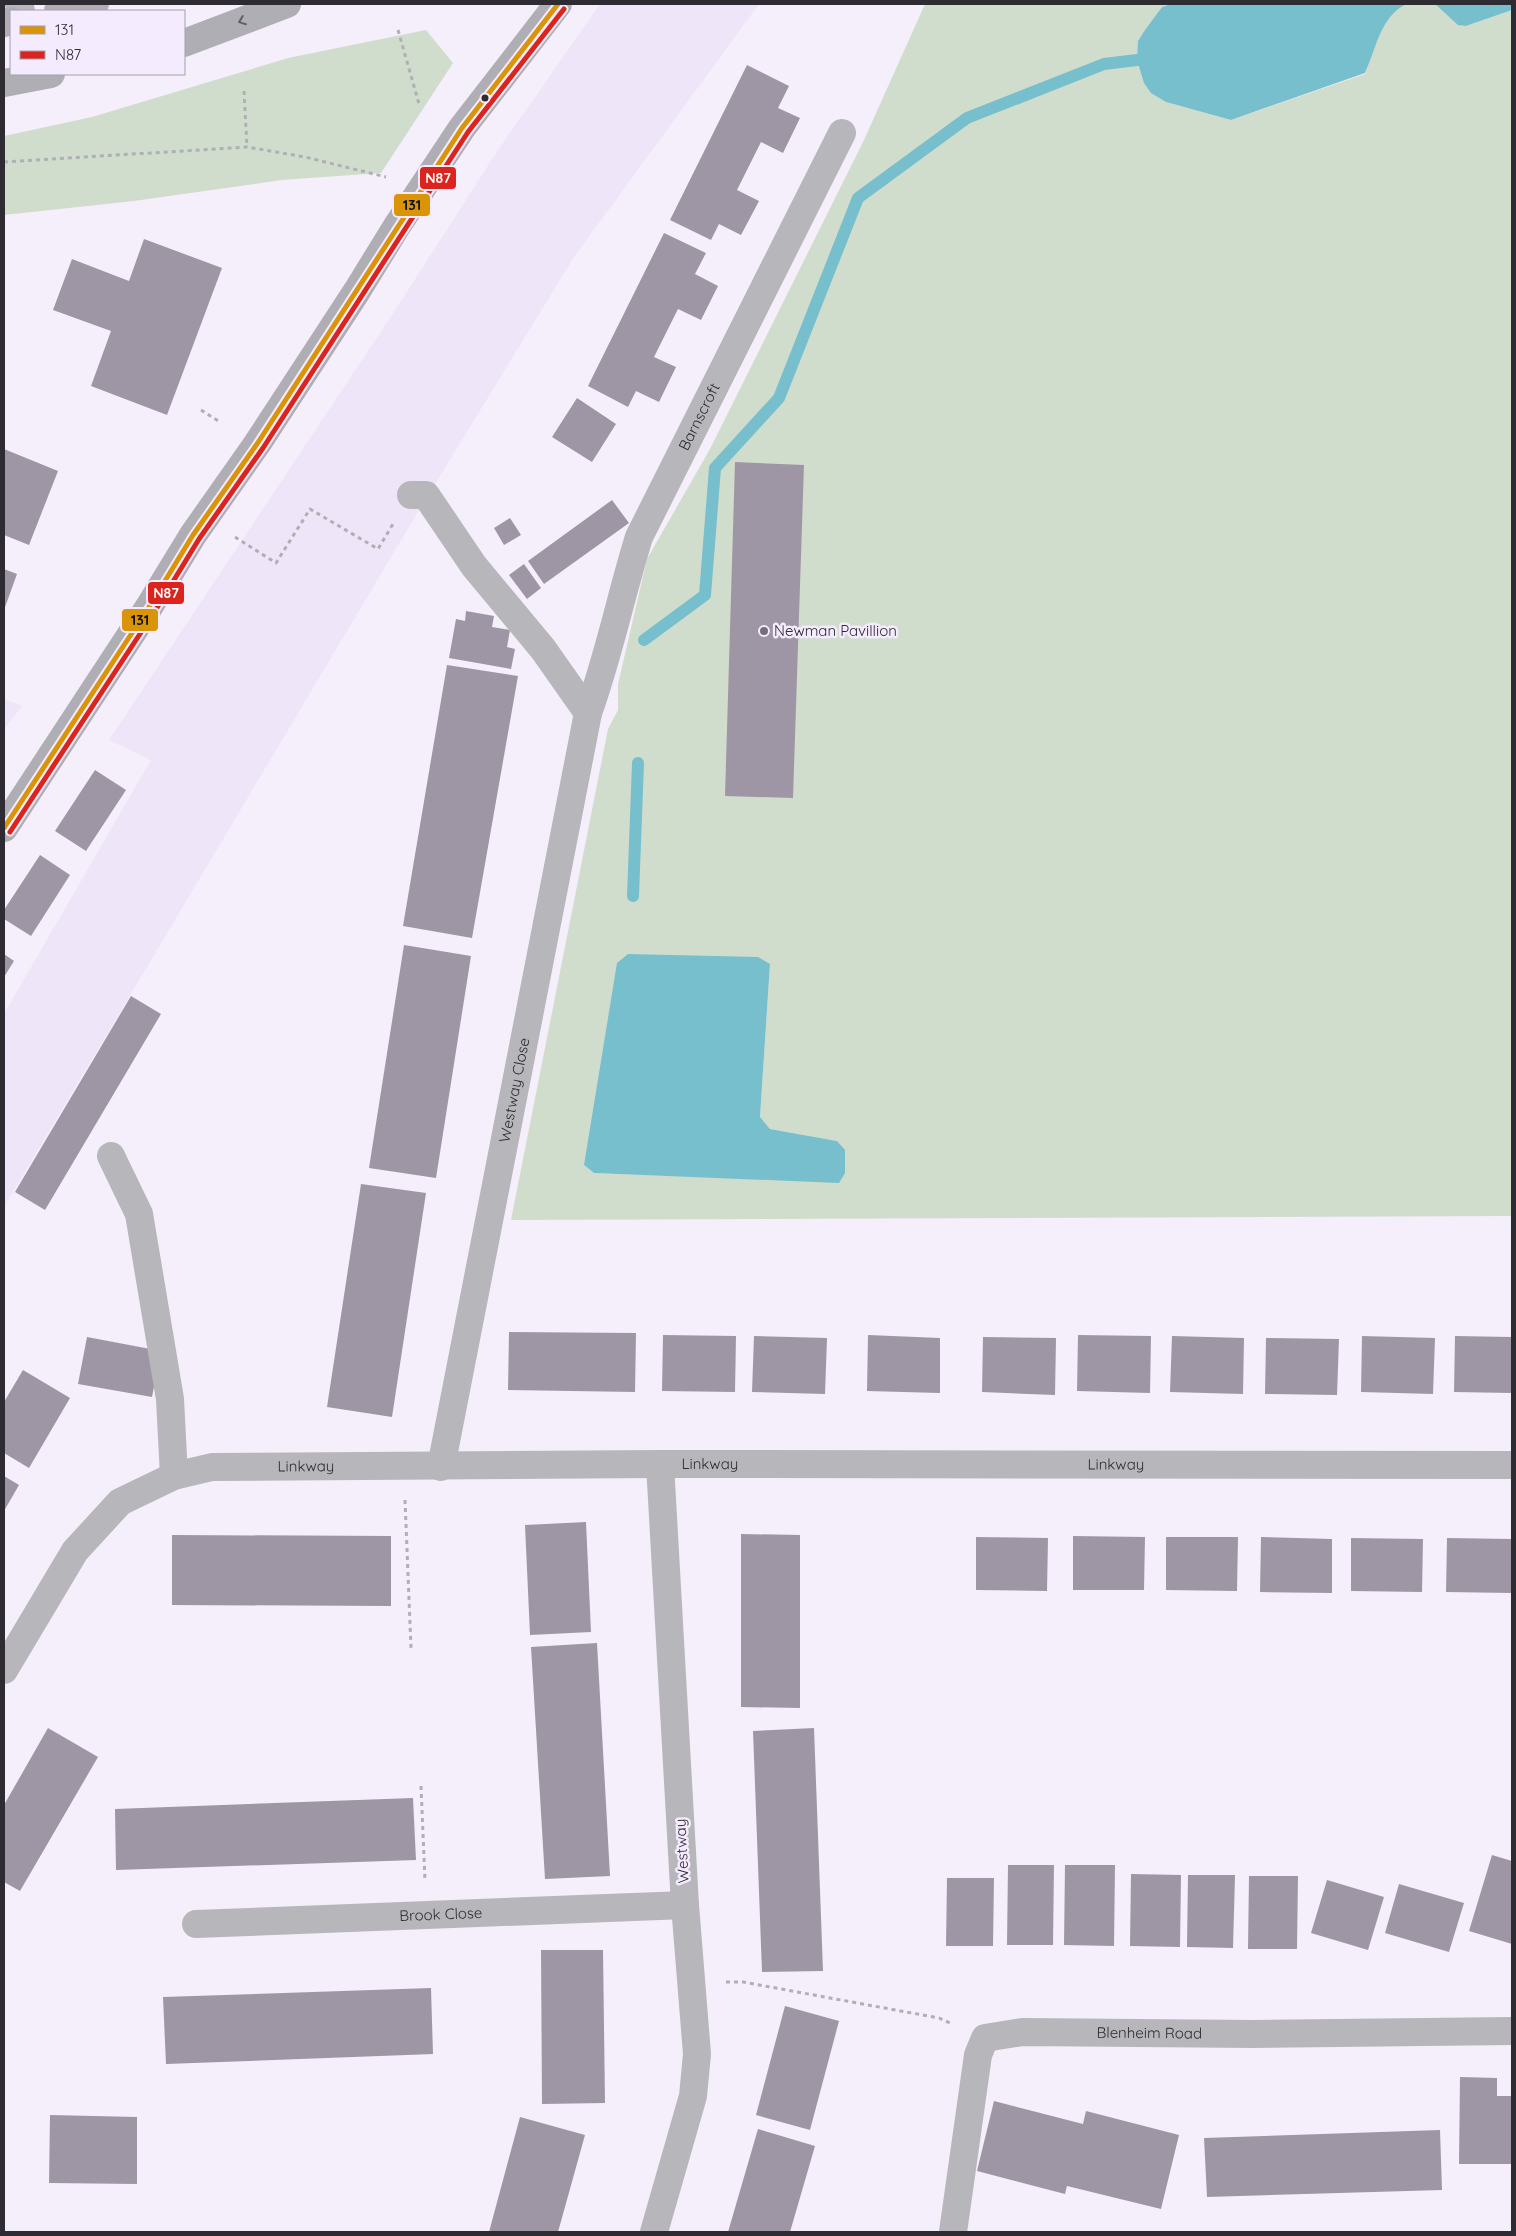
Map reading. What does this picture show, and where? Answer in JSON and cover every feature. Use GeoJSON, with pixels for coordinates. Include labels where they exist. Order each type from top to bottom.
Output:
{"type":"FeatureCollection","features":[{"type":"Feature","properties":{"kind":"main road"},"geometry":{"type":"LineString","coordinates":[[63,10],[95,4]]}},
{"type":"Feature","properties":{"kind":"main road"},"geometry":{"type":"LineString","coordinates":[[185,43],[287,4]]}},
{"type":"Feature","properties":{"kind":"main road"},"geometry":{"type":"LineString","coordinates":[[4,828],[149,607],[193,535],[257,444],[347,307],[396,226],[462,128],[558,4]]}},
{"type":"Feature","properties":{"kind":"main road"},"geometry":{"type":"LineString","coordinates":[[4,83],[46,75]]}},
{"type":"Feature","properties":{"kind":"street","name":"Barnscroft"},"geometry":{"type":"LineString","coordinates":[[588,713],[603,670],[622,592],[640,536],[842,133]]}},
{"type":"Feature","properties":{"kind":"street"},"geometry":{"type":"LineString","coordinates":[[411,495],[426,495],[474,566],[543,649],[588,713]]}},
{"type":"Feature","properties":{"kind":"street","name":"Westway Close"},"geometry":{"type":"LineString","coordinates":[[441,1467],[588,713]]}},
{"type":"Feature","properties":{"kind":"street"},"geometry":{"type":"LineString","coordinates":[[111,1156],[139,1214],[170,1399],[174,1476]]}},
{"type":"Feature","properties":{"kind":"street","name":"Linkway"},"geometry":{"type":"LineString","coordinates":[[4,1670],[75,1551],[120,1502],[174,1476],[212,1467],[441,1467],[660,1464],[1512,1465]]}},
{"type":"Feature","properties":{"kind":"street","name":"Westway"},"geometry":{"type":"LineString","coordinates":[[654,2232],[693,2096],[697,2054],[685,1905],[660,1464]]}},
{"type":"Feature","properties":{"kind":"street","name":"Brook Close"},"geometry":{"type":"LineString","coordinates":[[196,1924],[685,1905]]}},
{"type":"Feature","properties":{"kind":"street","name":"Blenheim Road"},"geometry":{"type":"LineString","coordinates":[[985,2038],[1022,2032],[1254,2034],[1512,2031]]}},
{"type":"Feature","properties":{"kind":"street"},"geometry":{"type":"LineString","coordinates":[[953,2232],[978,2055],[985,2038]]}},
{"type":"Feature","properties":{"kind":"path"},"geometry":{"type":"LineString","coordinates":[[398,30],[419,104]]}},
{"type":"Feature","properties":{"kind":"path"},"geometry":{"type":"LineString","coordinates":[[244,91],[247,147]]}},
{"type":"Feature","properties":{"kind":"path"},"geometry":{"type":"LineString","coordinates":[[4,162],[247,147],[305,157],[389,178]]}},
{"type":"Feature","properties":{"kind":"path"},"geometry":{"type":"LineString","coordinates":[[200,410],[220,422]]}},
{"type":"Feature","properties":{"kind":"path"},"geometry":{"type":"LineString","coordinates":[[235,537],[276,563],[310,509],[368,543]]}},
{"type":"Feature","properties":{"kind":"path"},"geometry":{"type":"LineString","coordinates":[[403,1467],[411,1648]]}},
{"type":"Feature","properties":{"kind":"path"},"geometry":{"type":"LineString","coordinates":[[421,1786],[427,1916]]}},
{"type":"Feature","properties":{"kind":"path"},"geometry":{"type":"LineString","coordinates":[[692,1982],[743,1982],[929,2016],[939,2018],[985,2038]]}},
{"type":"Feature","properties":{"kind":"shaded area"},"geometry":{"type":"Polygon","coordinates":[[[600,4],[759,4],[574,257],[419,510],[4,1207],[4,1014],[151,760],[109,740],[394,312],[496,153],[600,4]]]}},
{"type":"Feature","properties":{"kind":"shaded area"},"geometry":{"type":"Polygon","coordinates":[[[4,699],[22,706],[4,729],[4,699]]]}},
{"type":"Feature","properties":{"kind":"green space"},"geometry":{"type":"Polygon","coordinates":[[[1417,3],[1435,4],[1458,24],[1466,26],[1512,10],[1512,1216],[511,1220],[608,729],[618,710],[618,684],[647,559],[710,449],[864,140],[925,4],[1171,4],[1162,7],[1138,41],[1166,102],[1231,120],[1365,74],[1380,33],[1392,14],[1399,7],[1417,3]],[[770,965],[584,1165],[594,1173],[840,1182],[837,1141],[770,1129],[760,1117],[770,965]]]}},
{"type":"Feature","properties":{"kind":"green space"},"geometry":{"type":"Polygon","coordinates":[[[426,30],[453,63],[381,173],[282,180],[134,201],[4,215],[4,136],[92,117],[288,58],[426,30]]]}},
{"type":"Feature","properties":{"kind":"water"},"geometry":{"type":"Polygon","coordinates":[[[1171,4],[1406,4],[1390,17],[1385,25],[1365,73],[1231,120],[1166,102],[1151,93],[1144,83],[1137,60],[1138,41],[1162,7],[1171,4]]]}},
{"type":"Feature","properties":{"kind":"water"},"geometry":{"type":"Polygon","coordinates":[[[1435,4],[1512,4],[1512,10],[1466,26],[1458,25],[1435,4]]]}},
{"type":"Feature","properties":{"kind":"water"},"geometry":{"type":"Polygon","coordinates":[[[628,954],[758,957],[770,964],[760,1117],[770,1129],[837,1141],[845,1150],[845,1173],[839,1183],[594,1173],[584,1165],[617,963],[628,954]]]}},
{"type":"Feature","properties":{"kind":"building"},"geometry":{"type":"Polygon","coordinates":[[[747,65],[789,86],[778,108],[800,118],[783,153],[761,142],[737,190],[759,201],[741,235],[719,224],[711,240],[670,220],[747,65]]]}},
{"type":"Feature","properties":{"kind":"building"},"geometry":{"type":"Polygon","coordinates":[[[664,233],[706,253],[695,274],[718,286],[701,320],[678,309],[654,357],[676,367],[659,402],[636,391],[628,407],[588,386],[664,233]]]}},
{"type":"Feature","properties":{"kind":"building"},"geometry":{"type":"Polygon","coordinates":[[[144,239],[222,268],[167,415],[91,386],[111,331],[53,310],[72,259],[129,281],[144,239]]]}},
{"type":"Feature","properties":{"kind":"building"},"geometry":{"type":"Polygon","coordinates":[[[577,398],[616,424],[592,462],[552,437],[577,398]]]}},
{"type":"Feature","properties":{"kind":"building"},"geometry":{"type":"Polygon","coordinates":[[[4,449],[58,471],[29,545],[4,535],[4,449]]]}},
{"type":"Feature","properties":{"kind":"building","name":"Newman Pavillion"},"geometry":{"type":"Polygon","coordinates":[[[735,462],[804,465],[793,798],[725,796],[735,462]]]}},
{"type":"Feature","properties":{"kind":"building"},"geometry":{"type":"Polygon","coordinates":[[[612,500],[629,523],[544,584],[528,561],[612,500]]]}},
{"type":"Feature","properties":{"kind":"building"},"geometry":{"type":"Polygon","coordinates":[[[510,518],[521,535],[504,545],[494,528],[510,518]]]}},
{"type":"Feature","properties":{"kind":"building"},"geometry":{"type":"Polygon","coordinates":[[[524,564],[541,588],[527,599],[509,575],[524,564]]]}},
{"type":"Feature","properties":{"kind":"building"},"geometry":{"type":"Polygon","coordinates":[[[4,569],[17,574],[4,610],[4,569]]]}},
{"type":"Feature","properties":{"kind":"building"},"geometry":{"type":"Polygon","coordinates":[[[466,611],[494,616],[492,627],[510,630],[507,647],[515,649],[511,669],[449,658],[456,619],[465,621],[466,611]]]}},
{"type":"Feature","properties":{"kind":"building"},"geometry":{"type":"Polygon","coordinates":[[[447,665],[518,676],[472,938],[403,926],[447,665]]]}},
{"type":"Feature","properties":{"kind":"building"},"geometry":{"type":"Polygon","coordinates":[[[95,770],[126,790],[86,851],[55,831],[95,770]]]}},
{"type":"Feature","properties":{"kind":"building"},"geometry":{"type":"Polygon","coordinates":[[[40,855],[70,875],[31,936],[4,919],[4,910],[40,855]]]}},
{"type":"Feature","properties":{"kind":"building"},"geometry":{"type":"Polygon","coordinates":[[[404,945],[471,956],[436,1178],[369,1168],[404,945]]]}},
{"type":"Feature","properties":{"kind":"building"},"geometry":{"type":"Polygon","coordinates":[[[4,954],[14,961],[4,977],[4,954]]]}},
{"type":"Feature","properties":{"kind":"building"},"geometry":{"type":"Polygon","coordinates":[[[131,996],[161,1014],[45,1210],[15,1192],[131,996]]]}},
{"type":"Feature","properties":{"kind":"building"},"geometry":{"type":"Polygon","coordinates":[[[361,1184],[426,1193],[392,1417],[327,1407],[361,1184]]]}},
{"type":"Feature","properties":{"kind":"building"},"geometry":{"type":"Polygon","coordinates":[[[509,1332],[636,1333],[635,1392],[508,1390],[509,1332]]]}},
{"type":"Feature","properties":{"kind":"building"},"geometry":{"type":"Polygon","coordinates":[[[663,1335],[736,1336],[735,1392],[662,1391],[663,1335]]]}},
{"type":"Feature","properties":{"kind":"building"},"geometry":{"type":"Polygon","coordinates":[[[868,1335],[940,1338],[940,1393],[867,1391],[868,1335]]]}},
{"type":"Feature","properties":{"kind":"building"},"geometry":{"type":"Polygon","coordinates":[[[1078,1335],[1151,1336],[1150,1393],[1077,1391],[1078,1335]]]}},
{"type":"Feature","properties":{"kind":"building"},"geometry":{"type":"Polygon","coordinates":[[[754,1336],[827,1338],[825,1394],[752,1392],[754,1336]]]}},
{"type":"Feature","properties":{"kind":"building"},"geometry":{"type":"Polygon","coordinates":[[[1172,1336],[1244,1338],[1243,1394],[1170,1392],[1172,1336]]]}},
{"type":"Feature","properties":{"kind":"building"},"geometry":{"type":"Polygon","coordinates":[[[1362,1336],[1435,1338],[1433,1394],[1361,1392],[1362,1336]]]}},
{"type":"Feature","properties":{"kind":"building"},"geometry":{"type":"Polygon","coordinates":[[[1455,1336],[1512,1337],[1512,1393],[1454,1392],[1455,1336]]]}},
{"type":"Feature","properties":{"kind":"building"},"geometry":{"type":"Polygon","coordinates":[[[87,1337],[161,1351],[152,1397],[78,1384],[87,1337]]]}},
{"type":"Feature","properties":{"kind":"building"},"geometry":{"type":"Polygon","coordinates":[[[983,1337],[1056,1338],[1055,1395],[982,1392],[983,1337]]]}},
{"type":"Feature","properties":{"kind":"building"},"geometry":{"type":"Polygon","coordinates":[[[1266,1338],[1339,1339],[1337,1395],[1265,1394],[1266,1338]]]}},
{"type":"Feature","properties":{"kind":"building"},"geometry":{"type":"Polygon","coordinates":[[[23,1370],[70,1398],[29,1468],[4,1453],[4,1402],[23,1370]]]}},
{"type":"Feature","properties":{"kind":"building"},"geometry":{"type":"Polygon","coordinates":[[[4,1476],[19,1485],[4,1511],[4,1476]]]}},
{"type":"Feature","properties":{"kind":"building"},"geometry":{"type":"Polygon","coordinates":[[[586,1522],[591,1632],[530,1635],[525,1525],[586,1522]]]}},
{"type":"Feature","properties":{"kind":"building"},"geometry":{"type":"Polygon","coordinates":[[[741,1534],[800,1535],[800,1708],[741,1707],[741,1534]]]}},
{"type":"Feature","properties":{"kind":"building"},"geometry":{"type":"Polygon","coordinates":[[[172,1535],[391,1536],[391,1606],[172,1605],[172,1535]]]}},
{"type":"Feature","properties":{"kind":"building"},"geometry":{"type":"Polygon","coordinates":[[[1073,1536],[1145,1537],[1144,1590],[1073,1590],[1073,1536]]]}},
{"type":"Feature","properties":{"kind":"building"},"geometry":{"type":"Polygon","coordinates":[[[976,1537],[1048,1538],[1047,1591],[976,1590],[976,1537]]]}},
{"type":"Feature","properties":{"kind":"building"},"geometry":{"type":"Polygon","coordinates":[[[1166,1537],[1238,1537],[1237,1591],[1166,1590],[1166,1537]]]}},
{"type":"Feature","properties":{"kind":"building"},"geometry":{"type":"Polygon","coordinates":[[[1261,1537],[1332,1539],[1332,1593],[1260,1592],[1261,1537]]]}},
{"type":"Feature","properties":{"kind":"building"},"geometry":{"type":"Polygon","coordinates":[[[1351,1538],[1423,1539],[1422,1592],[1351,1591],[1351,1538]]]}},
{"type":"Feature","properties":{"kind":"building"},"geometry":{"type":"Polygon","coordinates":[[[1447,1538],[1512,1539],[1512,1593],[1446,1592],[1447,1538]]]}},
{"type":"Feature","properties":{"kind":"building"},"geometry":{"type":"Polygon","coordinates":[[[597,1643],[610,1876],[545,1879],[531,1647],[597,1643]]]}},
{"type":"Feature","properties":{"kind":"building"},"geometry":{"type":"Polygon","coordinates":[[[48,1728],[98,1757],[20,1891],[4,1882],[4,1805],[48,1728]]]}},
{"type":"Feature","properties":{"kind":"building"},"geometry":{"type":"Polygon","coordinates":[[[814,1728],[823,1971],[762,1972],[753,1731],[814,1728]]]}},
{"type":"Feature","properties":{"kind":"building"},"geometry":{"type":"Polygon","coordinates":[[[413,1798],[416,1860],[116,1870],[115,1809],[413,1798]]]}},
{"type":"Feature","properties":{"kind":"building"},"geometry":{"type":"Polygon","coordinates":[[[1492,1855],[1512,1861],[1512,1944],[1469,1931],[1492,1855]]]}},
{"type":"Feature","properties":{"kind":"building"},"geometry":{"type":"Polygon","coordinates":[[[1008,1865],[1054,1865],[1053,1945],[1007,1945],[1008,1865]]]}},
{"type":"Feature","properties":{"kind":"building"},"geometry":{"type":"Polygon","coordinates":[[[1065,1865],[1115,1865],[1114,1946],[1064,1945],[1065,1865]]]}},
{"type":"Feature","properties":{"kind":"building"},"geometry":{"type":"Polygon","coordinates":[[[1131,1874],[1181,1875],[1180,1947],[1130,1946],[1131,1874]]]}},
{"type":"Feature","properties":{"kind":"building"},"geometry":{"type":"Polygon","coordinates":[[[1188,1875],[1235,1875],[1233,1948],[1187,1947],[1188,1875]]]}},
{"type":"Feature","properties":{"kind":"building"},"geometry":{"type":"Polygon","coordinates":[[[1249,1876],[1298,1876],[1297,1949],[1248,1949],[1249,1876]]]}},
{"type":"Feature","properties":{"kind":"building"},"geometry":{"type":"Polygon","coordinates":[[[947,1878],[994,1878],[993,1946],[946,1946],[947,1878]]]}},
{"type":"Feature","properties":{"kind":"building"},"geometry":{"type":"Polygon","coordinates":[[[1327,1880],[1384,1897],[1368,1950],[1311,1933],[1327,1880]]]}},
{"type":"Feature","properties":{"kind":"building"},"geometry":{"type":"Polygon","coordinates":[[[1399,1884],[1464,1903],[1449,1952],[1385,1933],[1399,1884]]]}},
{"type":"Feature","properties":{"kind":"building"},"geometry":{"type":"Polygon","coordinates":[[[541,1950],[603,1950],[605,2103],[542,2104],[541,1950]]]}},
{"type":"Feature","properties":{"kind":"building"},"geometry":{"type":"Polygon","coordinates":[[[431,1988],[433,2054],[166,2064],[163,1997],[431,1988]]]}},
{"type":"Feature","properties":{"kind":"building"},"geometry":{"type":"Polygon","coordinates":[[[785,2006],[839,2021],[810,2130],[756,2115],[785,2006]]]}},
{"type":"Feature","properties":{"kind":"building"},"geometry":{"type":"Polygon","coordinates":[[[1460,2077],[1497,2078],[1497,2096],[1512,2096],[1512,2164],[1459,2164],[1460,2077]]]}},
{"type":"Feature","properties":{"kind":"building"},"geometry":{"type":"Polygon","coordinates":[[[994,2101],[1083,2124],[1086,2111],[1179,2135],[1161,2209],[1067,2186],[1065,2194],[977,2171],[994,2101]]]}},
{"type":"Feature","properties":{"kind":"building"},"geometry":{"type":"Polygon","coordinates":[[[50,2115],[137,2117],[137,2184],[49,2183],[50,2115]]]}},
{"type":"Feature","properties":{"kind":"building"},"geometry":{"type":"Polygon","coordinates":[[[520,2117],[585,2135],[558,2232],[489,2232],[520,2117]]]}},
{"type":"Feature","properties":{"kind":"building"},"geometry":{"type":"Polygon","coordinates":[[[758,2129],[815,2146],[790,2232],[728,2232],[758,2129]]]}},
{"type":"Feature","properties":{"kind":"building"},"geometry":{"type":"Polygon","coordinates":[[[1440,2130],[1442,2190],[1207,2197],[1204,2138],[1440,2130]]]}},
{"type":"Feature","properties":{"kind":"waterway"},"geometry":{"type":"LineString","coordinates":[[644,640],[705,595],[715,468],[779,398],[858,198],[967,118],[1104,64],[1137,60]]}},
{"type":"Feature","properties":{"kind":"waterway"},"geometry":{"type":"LineString","coordinates":[[633,896],[638,763]]}},
{"type":"Feature","properties":{"kind":"transit line","name":"131"},"geometry":{"type":"LineString","coordinates":[[4,828],[149,607],[193,535],[257,444],[462,128],[558,4]]}},
{"type":"Feature","properties":{"kind":"transit line","name":"N87"},"geometry":{"type":"LineString","coordinates":[[10,832],[155,611],[199,539],[263,448],[468,132],[564,9]]}},
{"type":"Feature","properties":{"kind":"place","name":"Newman Pavillion"},"geometry":{"type":"Point","coordinates":[764,631]}}]}
